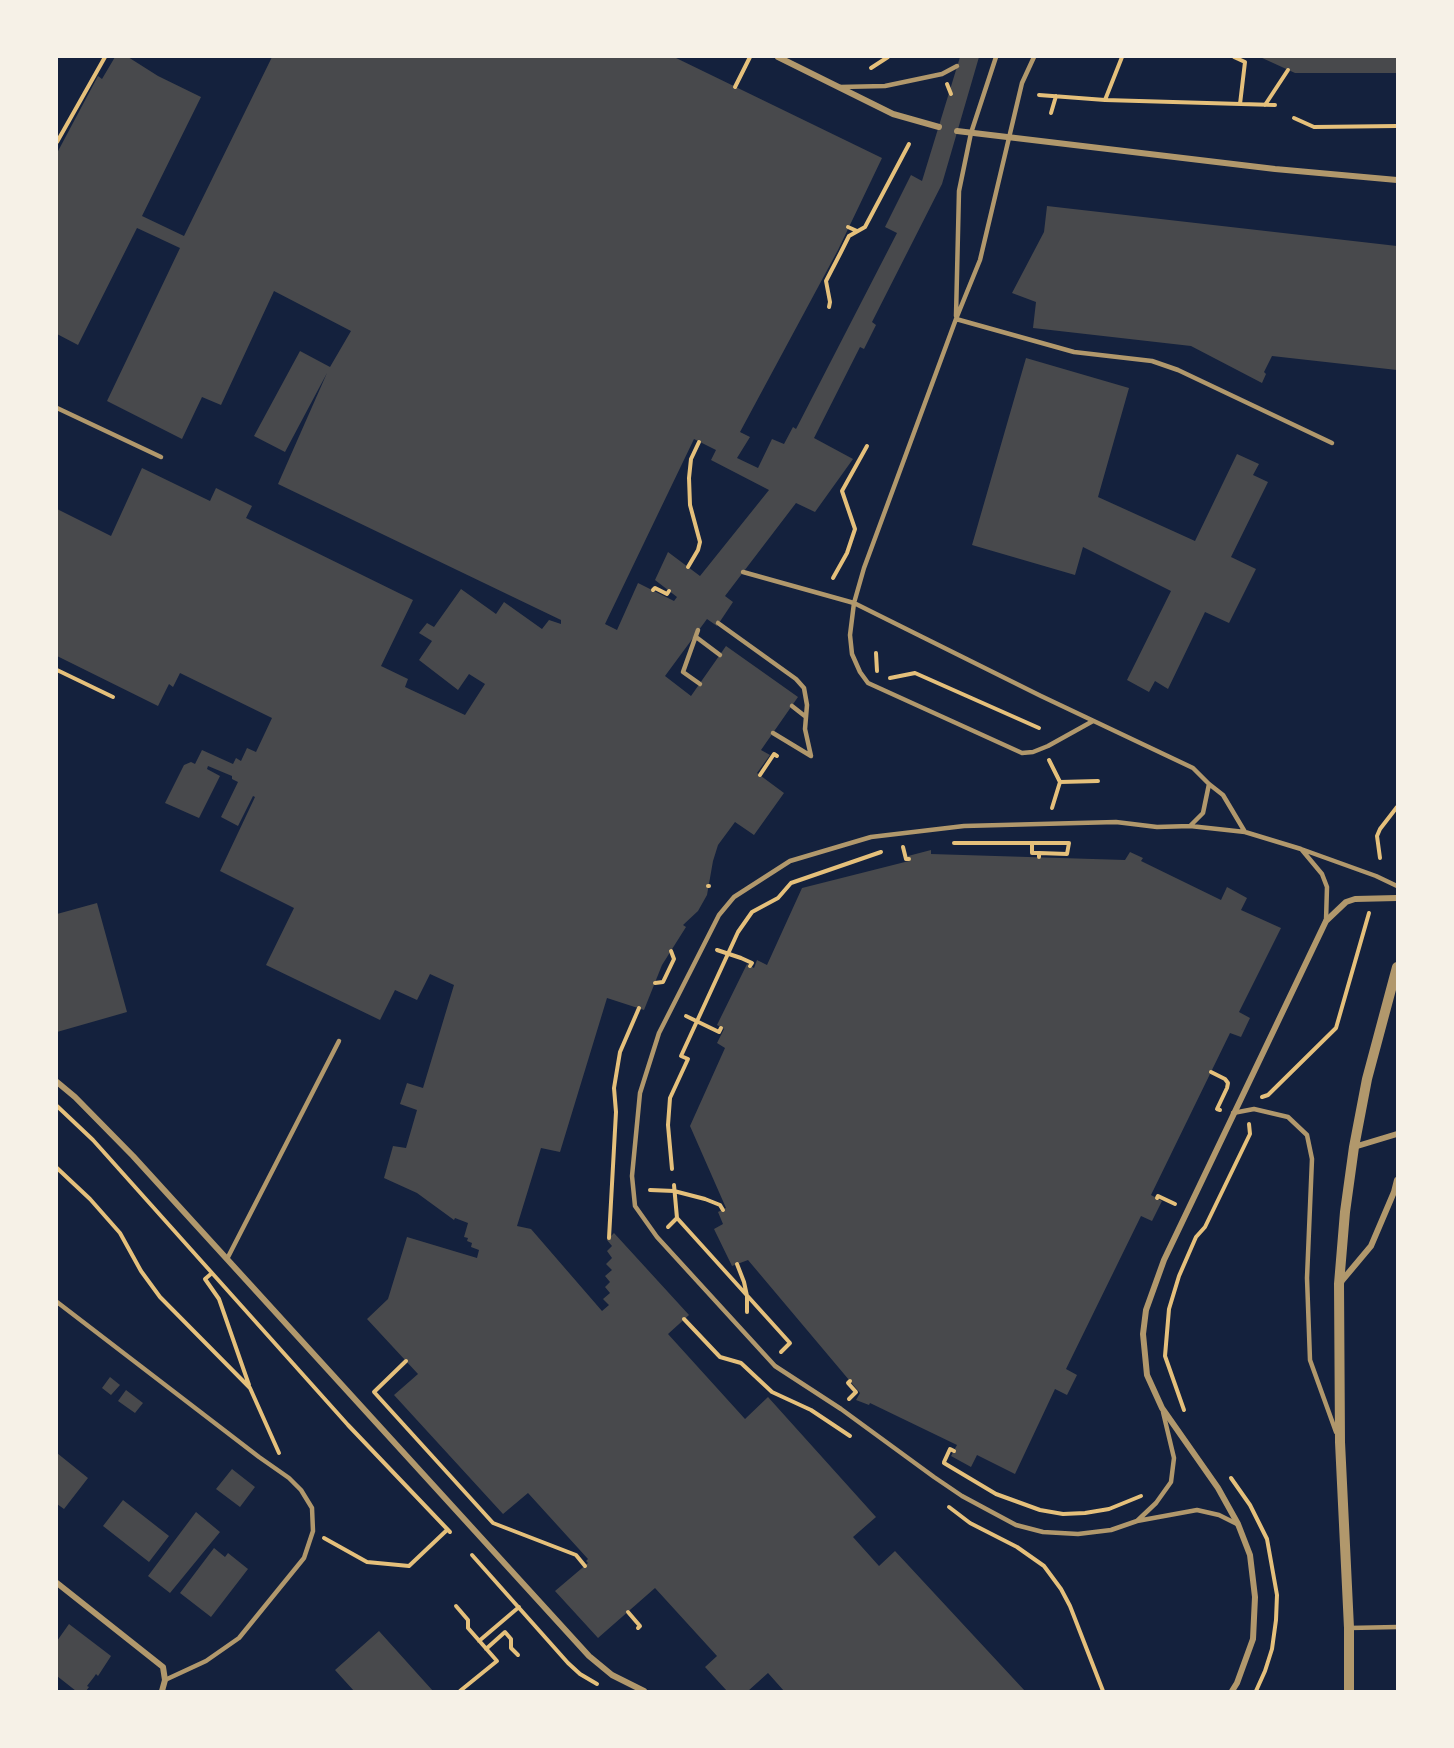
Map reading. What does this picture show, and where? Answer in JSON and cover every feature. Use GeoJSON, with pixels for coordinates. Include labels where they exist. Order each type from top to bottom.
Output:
{"type":"FeatureCollection","features":[{"type":"Feature","properties":{"kind":"street"},"geometry":{"type":"LineString","coordinates":[[778,57],[893,114],[939,127]]}},
{"type":"Feature","properties":{"kind":"street"},"geometry":{"type":"LineString","coordinates":[[957,131],[1275,169],[1397,180]]}},
{"type":"Feature","properties":{"kind":"street"},"geometry":{"type":"LineString","coordinates":[[1232,1691],[1253,1639],[1255,1597],[1250,1555],[1238,1524],[1218,1488],[1162,1408],[1147,1376],[1143,1334],[1146,1310],[1164,1260],[1326,921],[1346,902],[1355,899],[1397,898]]}},
{"type":"Feature","properties":{"kind":"street"},"geometry":{"type":"LineString","coordinates":[[1349,1691],[1349,1628],[1340,1442],[1339,1284],[1345,1212],[1354,1147],[1367,1079],[1397,967]]}},
{"type":"Feature","properties":{"kind":"street"},"geometry":{"type":"LineString","coordinates":[[57,1082],[75,1096],[125,1148],[589,1656],[612,1675],[644,1691]]}},
{"type":"Feature","properties":{"kind":"street"},"geometry":{"type":"LineString","coordinates":[[1354,1147],[1397,1134]]}},
{"type":"Feature","properties":{"kind":"street"},"geometry":{"type":"LineString","coordinates":[[1339,1284],[1371,1246],[1397,1180]]}},
{"type":"Feature","properties":{"kind":"street"},"geometry":{"type":"LineString","coordinates":[[57,1583],[163,1667],[165,1680],[162,1691]]}},
{"type":"Feature","properties":{"kind":"lane"},"geometry":{"type":"LineString","coordinates":[[956,319],[959,191],[971,133],[996,57]]}},
{"type":"Feature","properties":{"kind":"lane"},"geometry":{"type":"LineString","coordinates":[[1034,57],[1022,82],[980,260],[864,568],[854,603],[850,634],[852,654],[868,683],[1022,753],[1033,752],[1048,746],[1093,721]]}},
{"type":"Feature","properties":{"kind":"lane"},"geometry":{"type":"LineString","coordinates":[[839,87],[885,87],[942,74],[957,66]]}},
{"type":"Feature","properties":{"kind":"lane"},"geometry":{"type":"LineString","coordinates":[[956,319],[1074,352],[1152,361],[1178,370],[1332,443]]}},
{"type":"Feature","properties":{"kind":"lane"},"geometry":{"type":"LineString","coordinates":[[57,408],[161,457]]}},
{"type":"Feature","properties":{"kind":"lane"},"geometry":{"type":"LineString","coordinates":[[743,572],[854,603],[1193,768],[1223,795],[1245,832]]}},
{"type":"Feature","properties":{"kind":"lane"},"geometry":{"type":"LineString","coordinates":[[718,623],[796,679],[804,688],[807,705],[804,729],[811,756],[773,733]]}},
{"type":"Feature","properties":{"kind":"lane"},"geometry":{"type":"LineString","coordinates":[[698,630],[684,672],[699,684]]}},
{"type":"Feature","properties":{"kind":"lane"},"geometry":{"type":"LineString","coordinates":[[696,637],[720,655]]}},
{"type":"Feature","properties":{"kind":"lane"},"geometry":{"type":"LineString","coordinates":[[792,706],[806,717]]}},
{"type":"Feature","properties":{"kind":"lane"},"geometry":{"type":"LineString","coordinates":[[1190,826],[1203,813],[1209,784]]}},
{"type":"Feature","properties":{"kind":"lane"},"geometry":{"type":"LineString","coordinates":[[1238,1524],[1219,1515],[1197,1510],[1137,1521],[1111,1530],[1078,1533],[1043,1532],[1016,1524],[944,1483],[842,1410],[775,1366],[657,1237],[635,1206],[632,1176],[640,1093],[659,1033],[720,915],[734,897],[790,861],[871,837],[964,826],[1116,822],[1156,827],[1190,826],[1245,832],[1301,849],[1397,886]]}},
{"type":"Feature","properties":{"kind":"lane"},"geometry":{"type":"LineString","coordinates":[[1301,849],[1322,874],[1327,887],[1326,921]]}},
{"type":"Feature","properties":{"kind":"lane"},"geometry":{"type":"LineString","coordinates":[[227,1259],[339,1041]]}},
{"type":"Feature","properties":{"kind":"lane"},"geometry":{"type":"LineString","coordinates":[[1233,1113],[1254,1109],[1288,1117],[1307,1135],[1312,1159],[1307,1278],[1310,1360],[1340,1442]]}},
{"type":"Feature","properties":{"kind":"lane"},"geometry":{"type":"LineString","coordinates":[[57,1302],[289,1478],[301,1490],[312,1508],[313,1531],[304,1558],[239,1638],[206,1661],[165,1680]]}},
{"type":"Feature","properties":{"kind":"lane"},"geometry":{"type":"LineString","coordinates":[[1137,1521],[1156,1503],[1171,1482],[1174,1458],[1162,1408]]}},
{"type":"Feature","properties":{"kind":"lane"},"geometry":{"type":"LineString","coordinates":[[1349,1628],[1397,1627]]}},
{"type":"Feature","properties":{"kind":"path"},"geometry":{"type":"LineString","coordinates":[[57,142],[105,57]]}},
{"type":"Feature","properties":{"kind":"path"},"geometry":{"type":"LineString","coordinates":[[741,72],[735,87],[750,57]]}},
{"type":"Feature","properties":{"kind":"path"},"geometry":{"type":"LineString","coordinates":[[871,69],[888,57]]}},
{"type":"Feature","properties":{"kind":"path"},"geometry":{"type":"LineString","coordinates":[[1105,100],[1122,57]]}},
{"type":"Feature","properties":{"kind":"path"},"geometry":{"type":"LineString","coordinates":[[1234,57],[1245,62],[1240,104]]}},
{"type":"Feature","properties":{"kind":"path"},"geometry":{"type":"LineString","coordinates":[[1265,105],[1288,70]]}},
{"type":"Feature","properties":{"kind":"path"},"geometry":{"type":"LineString","coordinates":[[1039,95],[1105,100],[1275,105]]}},
{"type":"Feature","properties":{"kind":"path"},"geometry":{"type":"LineString","coordinates":[[1051,113],[1056,96]]}},
{"type":"Feature","properties":{"kind":"path"},"geometry":{"type":"LineString","coordinates":[[1294,118],[1314,127],[1397,126]]}},
{"type":"Feature","properties":{"kind":"path"},"geometry":{"type":"LineString","coordinates":[[829,307],[826,281],[839,251],[849,236],[865,227],[909,144]]}},
{"type":"Feature","properties":{"kind":"path"},"geometry":{"type":"LineString","coordinates":[[848,227],[857,231]]}},
{"type":"Feature","properties":{"kind":"path"},"geometry":{"type":"LineString","coordinates":[[688,567],[698,550],[699,542],[690,506],[689,478],[691,459],[699,442]]}},
{"type":"Feature","properties":{"kind":"path"},"geometry":{"type":"LineString","coordinates":[[833,578],[838,574],[855,529],[842,491],[867,446]]}},
{"type":"Feature","properties":{"kind":"path"},"geometry":{"type":"LineString","coordinates":[[653,590],[655,588],[668,594],[669,591]]}},
{"type":"Feature","properties":{"kind":"path"},"geometry":{"type":"LineString","coordinates":[[876,653],[877,680]]}},
{"type":"Feature","properties":{"kind":"path"},"geometry":{"type":"LineString","coordinates":[[57,670],[113,697]]}},
{"type":"Feature","properties":{"kind":"path"},"geometry":{"type":"LineString","coordinates":[[887,678],[915,673],[1039,728]]}},
{"type":"Feature","properties":{"kind":"path"},"geometry":{"type":"LineString","coordinates":[[1033,726],[1033,737]]}},
{"type":"Feature","properties":{"kind":"path"},"geometry":{"type":"LineString","coordinates":[[760,775],[774,754],[777,756]]}},
{"type":"Feature","properties":{"kind":"path"},"geometry":{"type":"LineString","coordinates":[[1048,760],[1060,782],[1052,808]]}},
{"type":"Feature","properties":{"kind":"path"},"geometry":{"type":"LineString","coordinates":[[1060,782],[1098,781]]}},
{"type":"Feature","properties":{"kind":"path"},"geometry":{"type":"LineString","coordinates":[[1380,858],[1377,836],[1397,807]]}},
{"type":"Feature","properties":{"kind":"path"},"geometry":{"type":"LineString","coordinates":[[952,843],[1032,843],[1040,840],[1069,843],[1067,854],[1039,855],[1032,853],[1032,843]]}},
{"type":"Feature","properties":{"kind":"path"},"geometry":{"type":"LineString","coordinates":[[893,849],[912,846]]}},
{"type":"Feature","properties":{"kind":"path"},"geometry":{"type":"LineString","coordinates":[[903,847],[906,860],[909,859]]}},
{"type":"Feature","properties":{"kind":"path"},"geometry":{"type":"LineString","coordinates":[[672,1169],[668,1125],[670,1098],[688,1059],[681,1056],[738,932],[752,912],[778,898],[791,883],[883,852]]}},
{"type":"Feature","properties":{"kind":"path"},"geometry":{"type":"LineString","coordinates":[[1258,1098],[1268,1095],[1336,1028],[1352,980],[1365,923],[1370,914]]}},
{"type":"Feature","properties":{"kind":"path"},"geometry":{"type":"LineString","coordinates":[[717,950],[752,963],[750,966]]}},
{"type":"Feature","properties":{"kind":"path"},"geometry":{"type":"LineString","coordinates":[[657,985],[663,982],[674,959],[671,952],[677,952]]}},
{"type":"Feature","properties":{"kind":"path"},"geometry":{"type":"LineString","coordinates":[[609,1238],[614,1188],[615,1078],[620,1052],[639,1008]]}},
{"type":"Feature","properties":{"kind":"path"},"geometry":{"type":"LineString","coordinates":[[686,1016],[719,1032],[721,1028]]}},
{"type":"Feature","properties":{"kind":"path"},"geometry":{"type":"LineString","coordinates":[[1211,1072],[1225,1079],[1227,1083],[1217,1109],[1220,1111]]}},
{"type":"Feature","properties":{"kind":"path"},"geometry":{"type":"LineString","coordinates":[[57,1106],[93,1140],[348,1425],[448,1531],[409,1566],[367,1562],[325,1538]]}},
{"type":"Feature","properties":{"kind":"path"},"geometry":{"type":"LineString","coordinates":[[1188,1416],[1182,1408],[1165,1356],[1169,1309],[1179,1276],[1196,1237],[1205,1227],[1250,1134],[1249,1124]]}},
{"type":"Feature","properties":{"kind":"path"},"geometry":{"type":"LineString","coordinates":[[57,1168],[90,1199],[120,1233],[141,1271],[160,1297],[250,1388]]}},
{"type":"Feature","properties":{"kind":"path"},"geometry":{"type":"LineString","coordinates":[[674,1185],[677,1218],[790,1343],[781,1352]]}},
{"type":"Feature","properties":{"kind":"path"},"geometry":{"type":"LineString","coordinates":[[650,1190],[674,1191],[717,1203],[723,1210]]}},
{"type":"Feature","properties":{"kind":"path"},"geometry":{"type":"LineString","coordinates":[[1156,1198],[1158,1196],[1176,1204]]}},
{"type":"Feature","properties":{"kind":"path"},"geometry":{"type":"LineString","coordinates":[[668,1227],[677,1218]]}},
{"type":"Feature","properties":{"kind":"path"},"geometry":{"type":"LineString","coordinates":[[737,1264],[747,1296],[747,1312]]}},
{"type":"Feature","properties":{"kind":"path"},"geometry":{"type":"LineString","coordinates":[[212,1273],[205,1279],[219,1299],[250,1388],[289,1478]]}},
{"type":"Feature","properties":{"kind":"path"},"geometry":{"type":"LineString","coordinates":[[684,1319],[720,1358],[741,1363],[772,1392],[811,1410],[851,1436]]}},
{"type":"Feature","properties":{"kind":"path"},"geometry":{"type":"LineString","coordinates":[[741,1363],[744,1357]]}},
{"type":"Feature","properties":{"kind":"path"},"geometry":{"type":"LineString","coordinates":[[406,1361],[374,1392],[493,1523],[576,1555],[585,1566]]}},
{"type":"Feature","properties":{"kind":"path"},"geometry":{"type":"LineString","coordinates":[[755,1376],[760,1371]]}},
{"type":"Feature","properties":{"kind":"path"},"geometry":{"type":"LineString","coordinates":[[849,1400],[856,1392],[848,1383],[850,1381]]}},
{"type":"Feature","properties":{"kind":"path"},"geometry":{"type":"LineString","coordinates":[[954,1451],[950,1449],[943,1464],[996,1494],[1040,1510],[1063,1514],[1085,1513],[1109,1509],[1147,1493]]}},
{"type":"Feature","properties":{"kind":"path"},"geometry":{"type":"LineString","coordinates":[[1230,1476],[1250,1504],[1267,1539],[1275,1578],[1276,1620],[1272,1649],[1256,1691]]}},
{"type":"Feature","properties":{"kind":"path"},"geometry":{"type":"LineString","coordinates":[[943,1502],[970,1522],[1017,1547],[1044,1566],[1070,1606],[1103,1691]]}},
{"type":"Feature","properties":{"kind":"path"},"geometry":{"type":"LineString","coordinates":[[472,1555],[568,1663],[602,1687]]}},
{"type":"Feature","properties":{"kind":"path"},"geometry":{"type":"LineString","coordinates":[[456,1606],[468,1620],[468,1628],[497,1661],[460,1691]]}},
{"type":"Feature","properties":{"kind":"path"},"geometry":{"type":"LineString","coordinates":[[479,1641],[519,1607]]}},
{"type":"Feature","properties":{"kind":"path"},"geometry":{"type":"LineString","coordinates":[[628,1612],[640,1626],[638,1628]]}},
{"type":"Feature","properties":{"kind":"path"},"geometry":{"type":"LineString","coordinates":[[486,1648],[505,1632],[512,1639],[511,1648],[518,1655]]}},
{"type":"Feature","properties":{"kind":"building"},"geometry":{"type":"Polygon","coordinates":[[[115,57],[128,57],[158,76],[201,97],[142,216],[184,236],[272,57],[674,57],[882,158],[838,250],[740,432],[750,437],[737,458],[758,468],[772,439],[784,444],[793,427],[796,429],[897,233],[885,227],[911,175],[922,181],[960,57],[979,57],[942,184],[872,322],[876,325],[864,349],[860,347],[814,438],[853,459],[815,512],[796,503],[725,596],[733,602],[717,626],[707,619],[665,676],[691,696],[726,646],[798,697],[761,750],[770,755],[757,773],[784,793],[754,835],[735,822],[718,845],[707,895],[698,911],[683,925],[686,927],[662,965],[644,1010],[607,998],[560,1152],[541,1148],[517,1226],[531,1229],[602,1311],[609,1305],[603,1299],[610,1293],[605,1287],[610,1282],[605,1276],[612,1270],[606,1264],[612,1258],[607,1251],[612,1246],[607,1240],[614,1233],[689,1315],[668,1334],[745,1419],[768,1397],[876,1517],[853,1537],[879,1566],[895,1551],[1025,1691],[784,1691],[768,1673],[748,1691],[727,1691],[705,1667],[717,1656],[655,1588],[598,1638],[555,1591],[588,1563],[586,1561],[588,1559],[528,1493],[503,1514],[394,1395],[418,1374],[367,1319],[388,1299],[407,1237],[477,1258],[479,1250],[471,1247],[472,1243],[464,1237],[468,1223],[455,1218],[454,1220],[417,1193],[384,1178],[393,1146],[406,1148],[417,1110],[400,1104],[407,1083],[423,1088],[454,985],[430,974],[417,1000],[395,990],[380,1020],[266,965],[294,908],[220,871],[255,797],[253,796],[238,826],[221,817],[238,782],[232,779],[232,776],[208,766],[207,769],[220,776],[199,818],[165,803],[184,765],[191,762],[195,764],[202,750],[233,764],[236,758],[241,761],[247,748],[256,752],[272,718],[180,673],[173,687],[169,684],[158,706],[57,656],[57,509],[111,536],[142,468],[210,501],[216,488],[252,506],[246,518],[413,600],[381,666],[408,679],[405,687],[465,715],[485,684],[469,674],[458,690],[419,660],[432,641],[419,633],[427,623],[434,627],[461,589],[496,614],[504,602],[542,629],[549,620],[561,624],[561,620],[278,484],[327,373],[285,452],[254,436],[300,351],[330,367],[351,331],[274,291],[221,405],[202,397],[182,439],[107,401],[180,248],[137,228],[78,345],[57,334],[57,153],[98,76],[102,79],[115,57]],[[694,439],[605,624],[617,630],[638,583],[674,601],[677,597],[655,580],[668,552],[700,576],[769,490],[711,460],[716,450],[694,439]]]}},
{"type":"Feature","properties":{"kind":"building"},"geometry":{"type":"Polygon","coordinates":[[[1260,57],[1397,57],[1397,73],[1295,73],[1260,57]]]}},
{"type":"Feature","properties":{"kind":"building"},"geometry":{"type":"Polygon","coordinates":[[[1047,206],[1397,246],[1397,370],[1272,356],[1264,372],[1266,374],[1262,383],[1191,346],[1033,328],[1036,302],[1012,293],[1044,232],[1047,206]]]}},
{"type":"Feature","properties":{"kind":"building"},"geometry":{"type":"Polygon","coordinates":[[[1026,358],[1129,388],[1098,497],[1195,541],[1237,454],[1259,464],[1253,475],[1268,482],[1231,557],[1256,569],[1229,623],[1205,612],[1168,689],[1155,681],[1149,692],[1127,680],[1171,591],[1083,547],[1075,575],[972,545],[1026,358]]]}},
{"type":"Feature","properties":{"kind":"building"},"geometry":{"type":"Polygon","coordinates":[[[931,850],[931,854],[1125,860],[1130,852],[1143,858],[1141,861],[1221,900],[1227,887],[1247,898],[1241,910],[1281,928],[1239,1012],[1250,1018],[1241,1037],[1230,1033],[1151,1195],[1162,1201],[1152,1221],[1141,1216],[1066,1369],[1077,1375],[1067,1395],[1055,1389],[1015,1474],[977,1455],[971,1467],[951,1456],[957,1445],[870,1403],[869,1405],[856,1400],[860,1393],[748,1260],[732,1266],[714,1229],[723,1224],[718,1212],[726,1208],[690,1126],[725,1048],[717,1043],[724,1029],[717,1025],[747,964],[754,968],[757,960],[767,965],[802,888],[909,861],[908,856],[931,850]]]}},
{"type":"Feature","properties":{"kind":"building"},"geometry":{"type":"Polygon","coordinates":[[[97,903],[127,1012],[57,1032],[57,914],[97,903]]]}},
{"type":"Feature","properties":{"kind":"building"},"geometry":{"type":"Polygon","coordinates":[[[110,1377],[120,1385],[111,1395],[102,1388],[110,1377]]]}},
{"type":"Feature","properties":{"kind":"building"},"geometry":{"type":"Polygon","coordinates":[[[126,1390],[143,1403],[135,1413],[118,1401],[126,1390]]]}},
{"type":"Feature","properties":{"kind":"building"},"geometry":{"type":"Polygon","coordinates":[[[57,1453],[88,1478],[64,1509],[57,1504],[57,1453]]]}},
{"type":"Feature","properties":{"kind":"building"},"geometry":{"type":"Polygon","coordinates":[[[232,1469],[255,1487],[240,1507],[216,1489],[232,1469]]]}},
{"type":"Feature","properties":{"kind":"building"},"geometry":{"type":"Polygon","coordinates":[[[123,1500],[169,1536],[149,1562],[103,1526],[123,1500]]]}},
{"type":"Feature","properties":{"kind":"building"},"geometry":{"type":"Polygon","coordinates":[[[196,1512],[220,1532],[170,1593],[148,1576],[196,1512]]]}},
{"type":"Feature","properties":{"kind":"building"},"geometry":{"type":"Polygon","coordinates":[[[214,1548],[225,1557],[228,1553],[248,1569],[211,1617],[180,1593],[214,1548]]]}},
{"type":"Feature","properties":{"kind":"building"},"geometry":{"type":"Polygon","coordinates":[[[69,1624],[111,1656],[98,1676],[96,1674],[87,1686],[89,1687],[86,1691],[76,1691],[57,1676],[57,1641],[69,1624]]]}},
{"type":"Feature","properties":{"kind":"building"},"geometry":{"type":"Polygon","coordinates":[[[379,1631],[433,1691],[354,1691],[335,1670],[379,1631]]]}}]}
